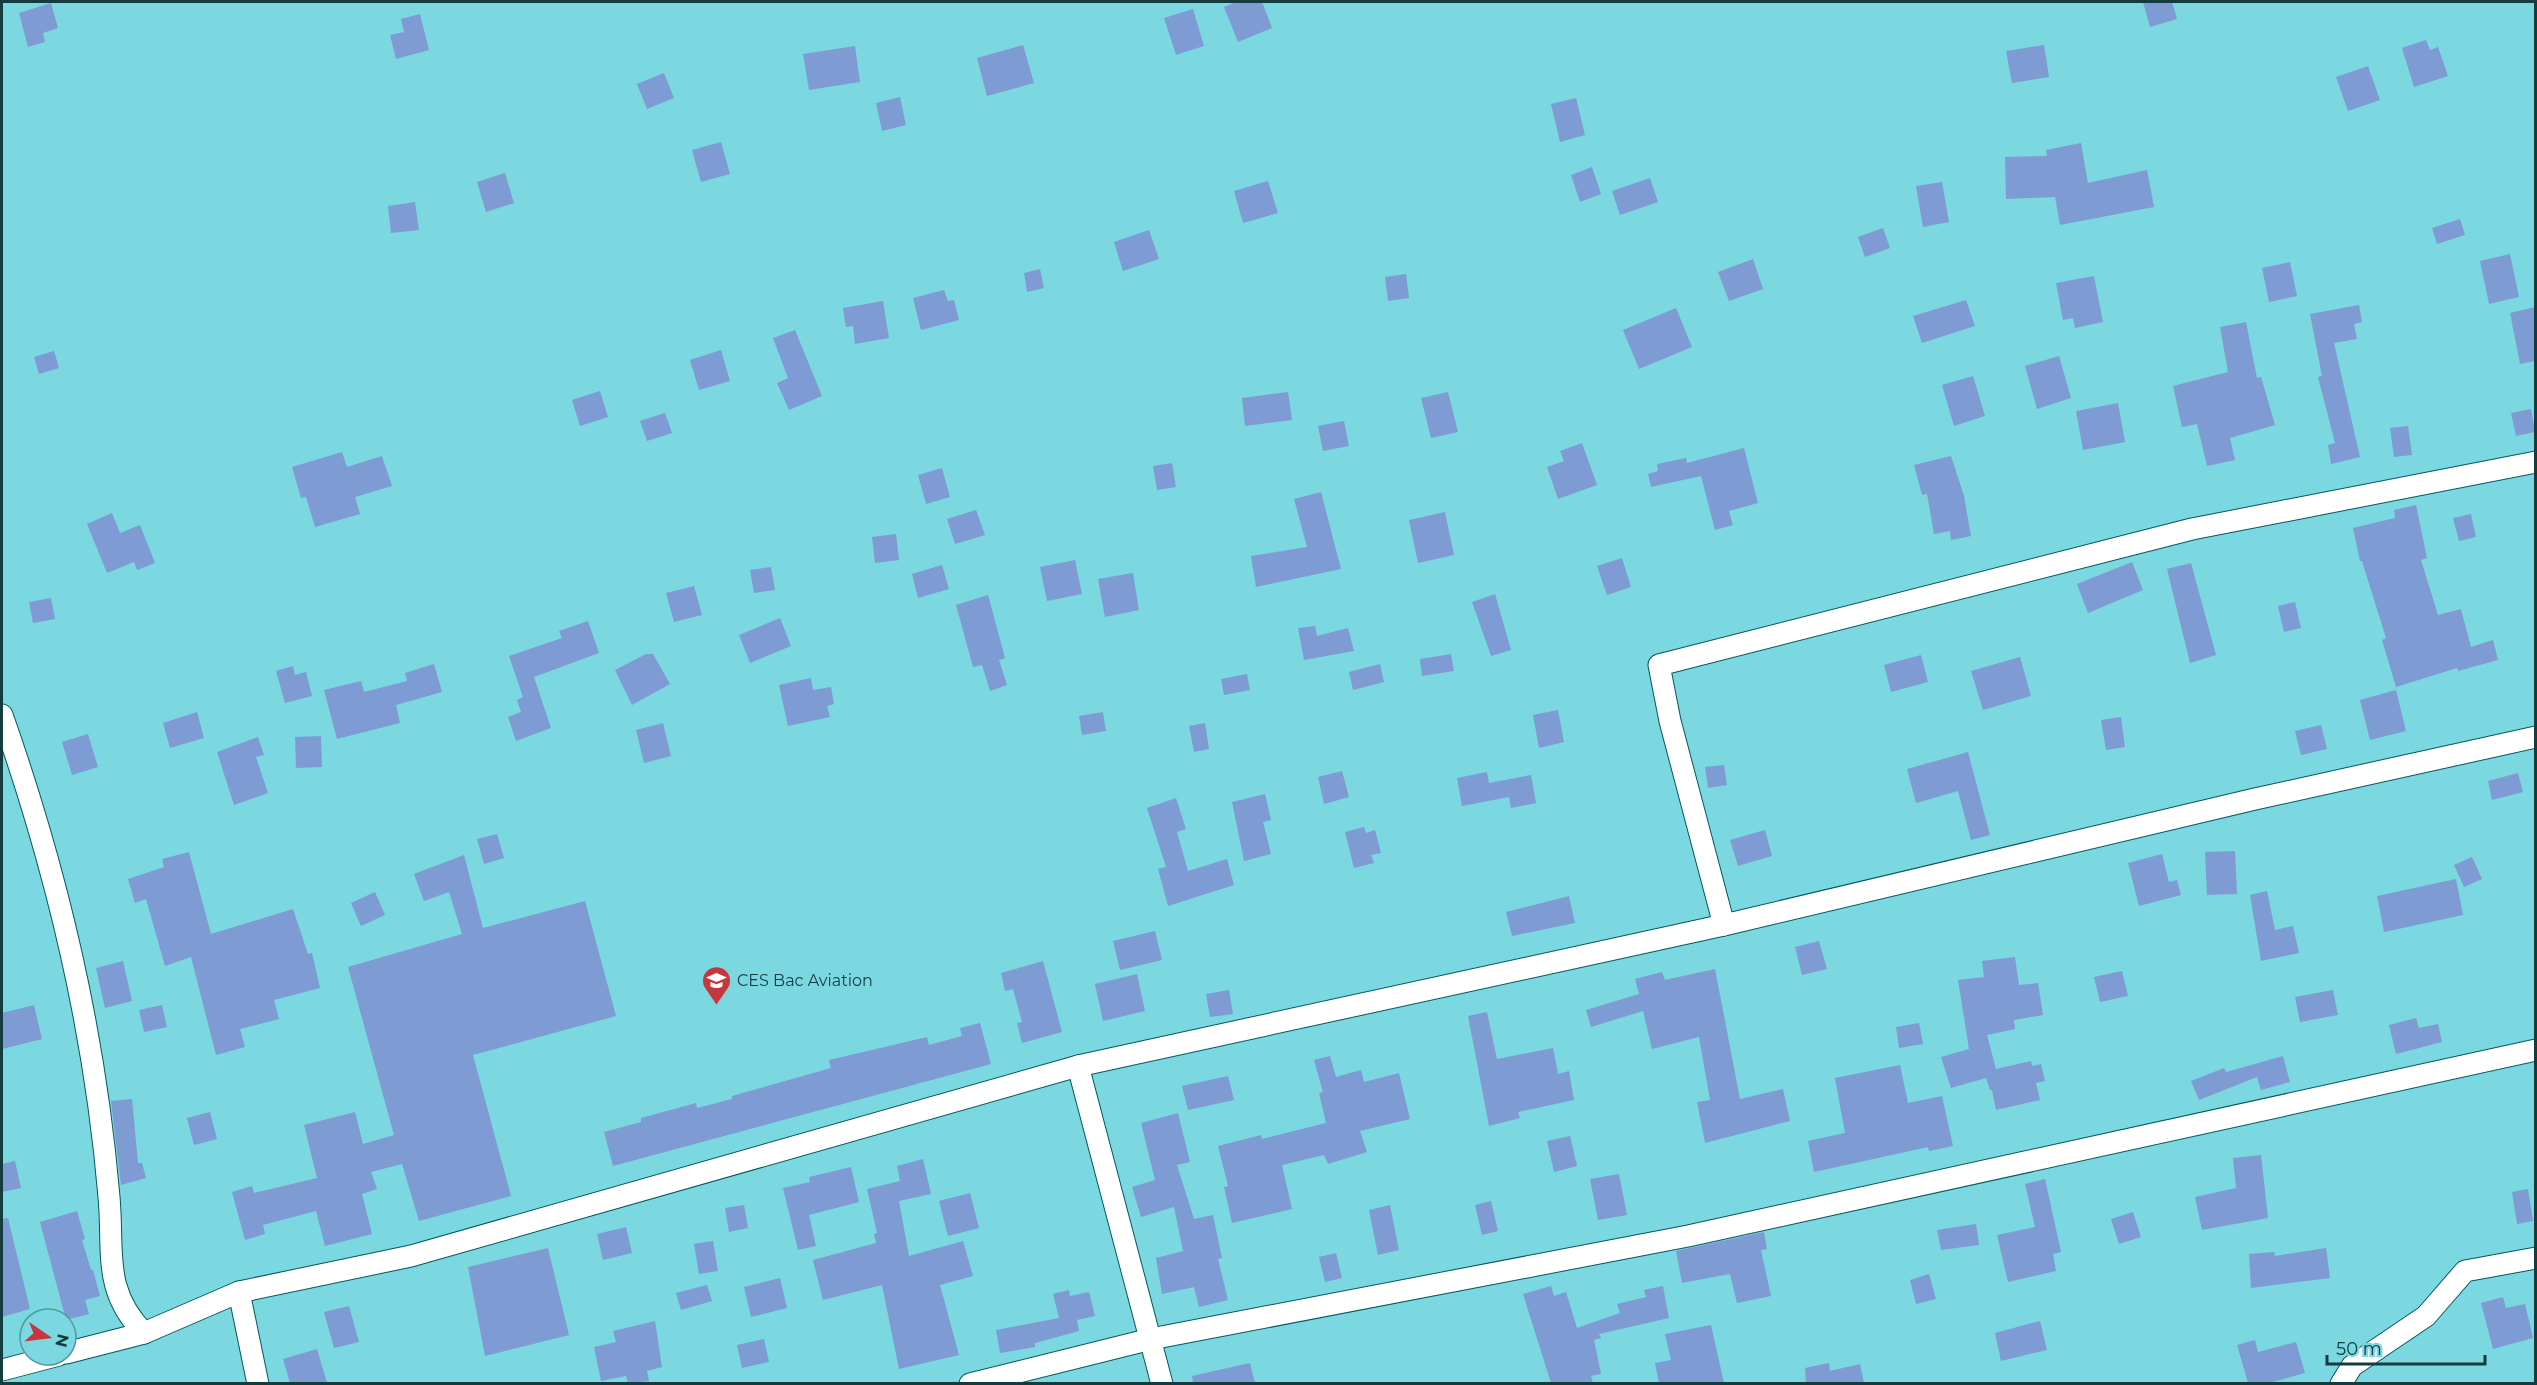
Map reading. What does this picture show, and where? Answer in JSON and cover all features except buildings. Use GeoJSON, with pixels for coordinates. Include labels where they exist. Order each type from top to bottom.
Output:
{"type":"FeatureCollection","features":[{"type":"Feature","properties":{"kind":"street"},"geometry":{"type":"LineString","coordinates":[[1724,926],[1670,721],[1659,665],[2192,529],[2535,462]]}},
{"type":"Feature","properties":{"kind":"street"},"geometry":{"type":"LineString","coordinates":[[2,715],[55,884],[84,1006],[103,1121],[113,1276],[121,1306],[144,1333]]}},
{"type":"Feature","properties":{"kind":"street"},"geometry":{"type":"LineString","coordinates":[[78,1350],[144,1333],[239,1292],[411,1256],[1078,1066],[1724,926],[2255,799],[2535,737]]}},
{"type":"Feature","properties":{"kind":"street"},"geometry":{"type":"LineString","coordinates":[[970,1383],[1151,1339],[1688,1236],[2535,1050]]}},
{"type":"Feature","properties":{"kind":"street"},"geometry":{"type":"LineString","coordinates":[[1078,1066],[1162,1383]]}},
{"type":"Feature","properties":{"kind":"street"},"geometry":{"type":"LineString","coordinates":[[2341,1383],[2352,1366],[2426,1316],[2465,1271],[2535,1258]]}},
{"type":"Feature","properties":{"kind":"street"},"geometry":{"type":"LineString","coordinates":[[239,1292],[258,1383]]}},
{"type":"Feature","properties":{"kind":"street"},"geometry":{"type":"LineString","coordinates":[[2,1370],[18,1366]]}},
{"type":"Feature","properties":{"kind":"place","name":"CES Bac Aviation"},"geometry":{"type":"Point","coordinates":[716,1006]}}]}
